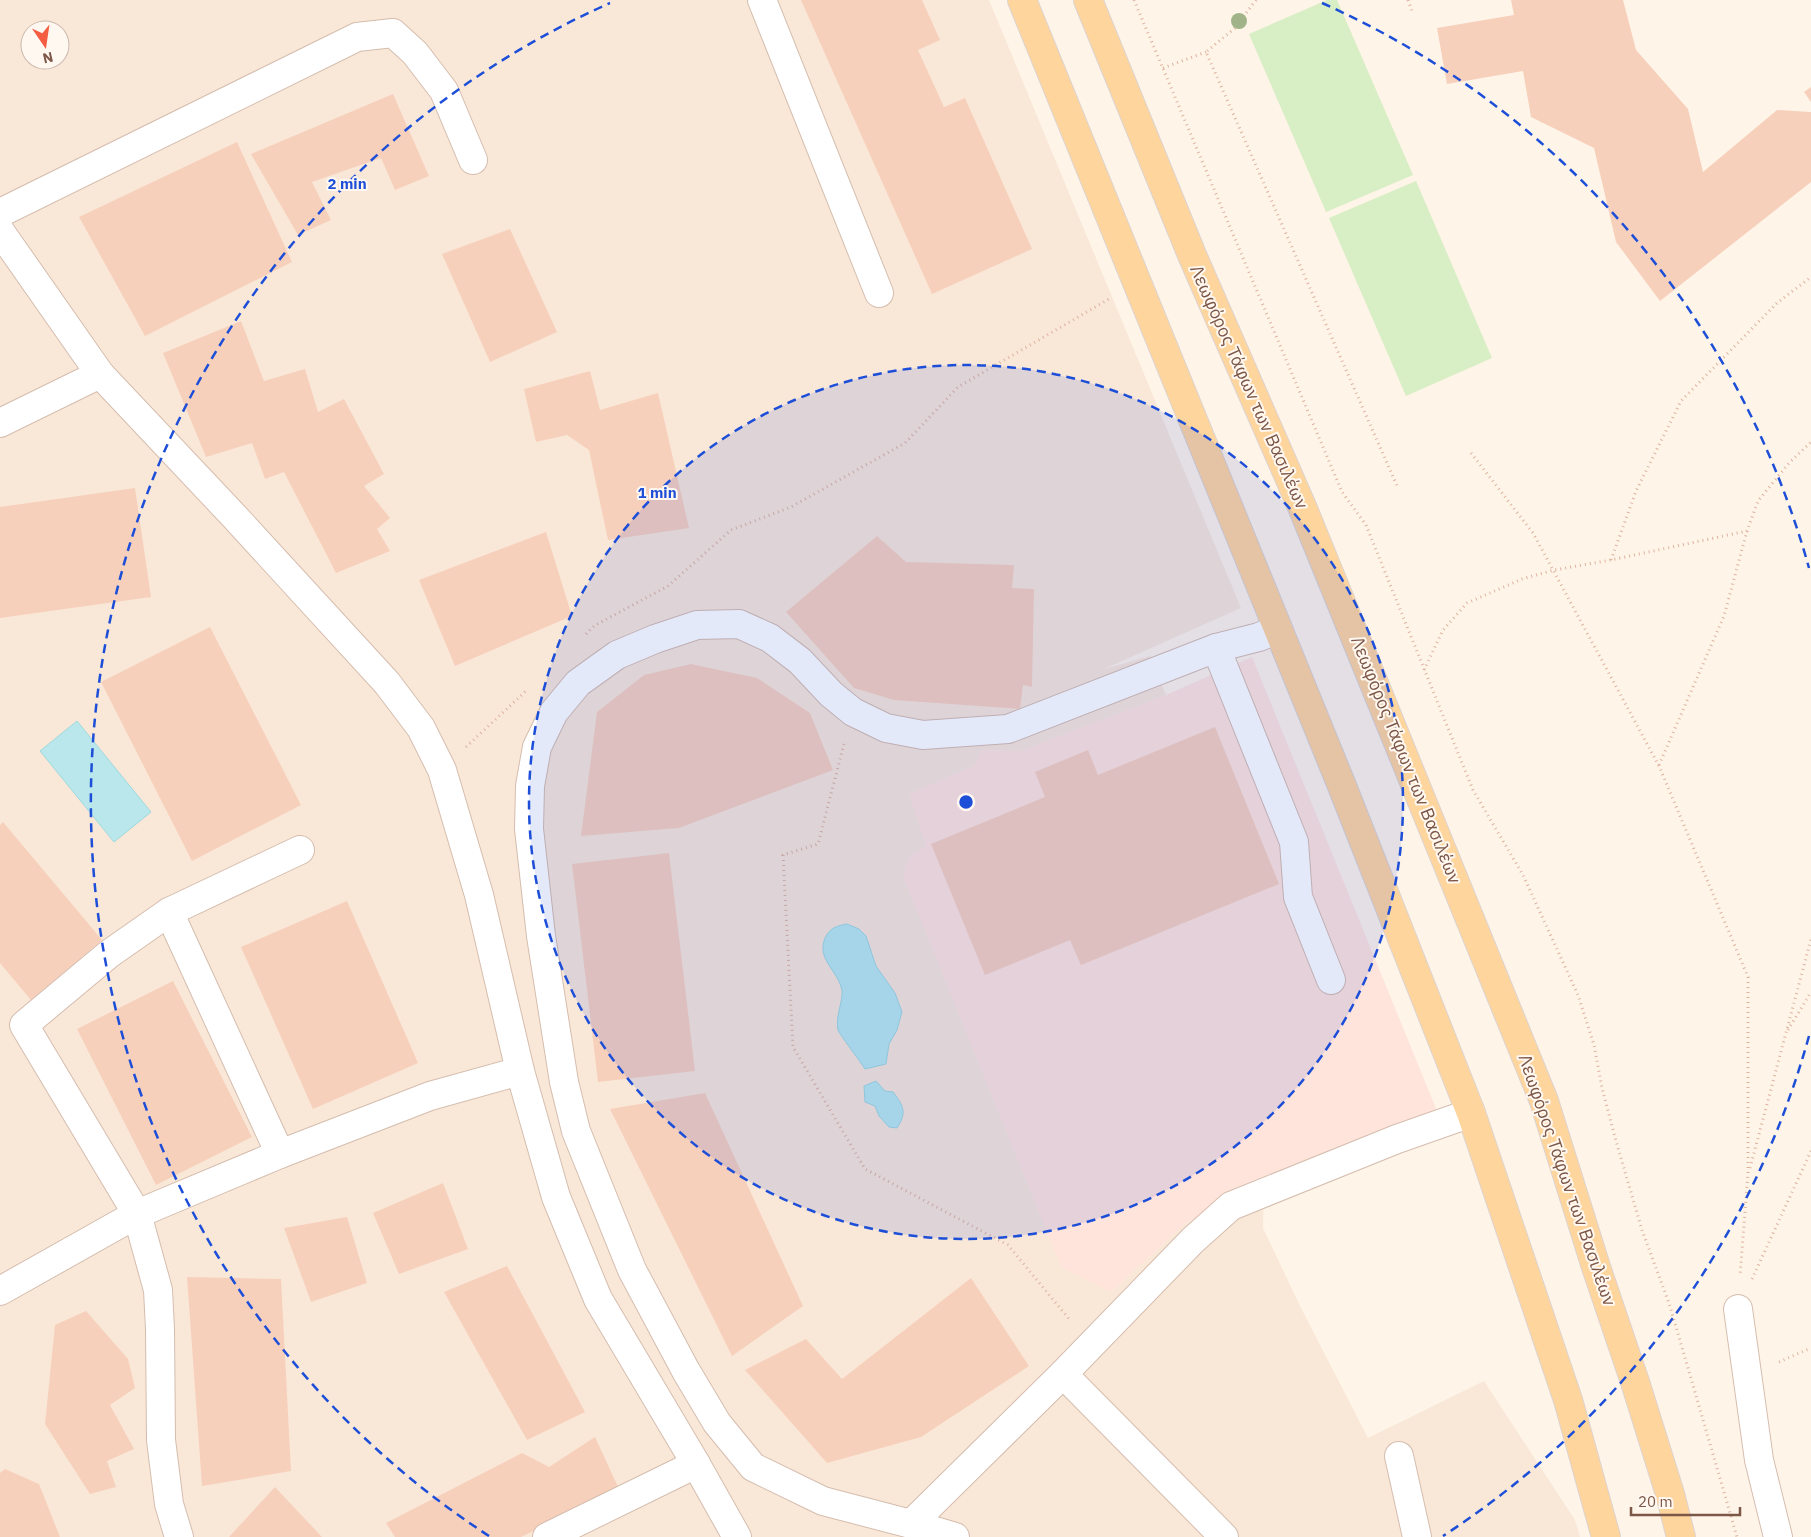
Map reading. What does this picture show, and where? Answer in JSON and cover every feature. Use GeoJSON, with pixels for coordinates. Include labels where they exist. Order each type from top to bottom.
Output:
{"type":"FeatureCollection","features":[{"type":"Feature","properties":{"kind":"main road"},"geometry":{"type":"LineString","coordinates":[[1022,0],[1278,629],[1471,1113],[1568,1400],[1606,1537]]}},
{"type":"Feature","properties":{"kind":"main road","name":"Λεωφόρος Τάφων των Βασιλέων"},"geometry":{"type":"LineString","coordinates":[[1088,0],[1192,256],[1310,527],[1544,1101],[1664,1475],[1680,1537]]}},
{"type":"Feature","properties":{"kind":"street"},"geometry":{"type":"LineString","coordinates":[[762,0],[879,293]]}},
{"type":"Feature","properties":{"kind":"street"},"geometry":{"type":"LineString","coordinates":[[0,213],[357,37],[393,33],[415,52],[444,91],[474,160]]}},
{"type":"Feature","properties":{"kind":"street"},"geometry":{"type":"LineString","coordinates":[[0,231],[100,374],[387,683],[421,728],[442,770],[479,895],[520,1071],[556,1197],[598,1299],[737,1537]]}},
{"type":"Feature","properties":{"kind":"street"},"geometry":{"type":"LineString","coordinates":[[0,423],[100,374]]}},
{"type":"Feature","properties":{"kind":"street"},"geometry":{"type":"LineString","coordinates":[[955,1537],[823,1501],[753,1467],[717,1423],[686,1371],[632,1270],[576,1131],[564,1082],[542,945],[529,829],[530,786],[537,747],[554,712],[578,683],[617,655],[655,639],[697,625],[739,624],[770,638],[793,655],[831,694],[853,712],[886,728],[922,735],[1008,729],[1216,648],[1260,637],[1278,629]]}},
{"type":"Feature","properties":{"kind":"street"},"geometry":{"type":"LineString","coordinates":[[1216,648],[1294,842],[1298,897],[1330,980]]}},
{"type":"Feature","properties":{"kind":"street"},"geometry":{"type":"LineString","coordinates":[[179,1537],[170,1504],[160,1440],[158,1290],[137,1214],[24,1026],[109,954],[169,912],[300,850]]}},
{"type":"Feature","properties":{"kind":"street"},"geometry":{"type":"LineString","coordinates":[[169,912],[280,1154]]}},
{"type":"Feature","properties":{"kind":"street"},"geometry":{"type":"LineString","coordinates":[[0,1292],[137,1214],[280,1154],[430,1096],[520,1071]]}},
{"type":"Feature","properties":{"kind":"street"},"geometry":{"type":"LineString","coordinates":[[910,1524],[1091,1346],[1193,1240],[1231,1206],[1397,1139],[1471,1113]]}},
{"type":"Feature","properties":{"kind":"street"},"geometry":{"type":"LineString","coordinates":[[1738,1309],[1758,1460],[1778,1537]]}},
{"type":"Feature","properties":{"kind":"street"},"geometry":{"type":"LineString","coordinates":[[1063,1374],[1224,1537]]}},
{"type":"Feature","properties":{"kind":"street"},"geometry":{"type":"LineString","coordinates":[[1399,1456],[1417,1537]]}},
{"type":"Feature","properties":{"kind":"street"},"geometry":{"type":"LineString","coordinates":[[547,1537],[696,1464]]}},
{"type":"Feature","properties":{"kind":"path"},"geometry":{"type":"LineString","coordinates":[[1134,0],[1342,492],[1366,525],[1474,790],[1523,875],[1578,995],[1594,1045],[1602,1088],[1618,1150],[1642,1230],[1670,1306],[1737,1537]]}},
{"type":"Feature","properties":{"kind":"path"},"geometry":{"type":"LineString","coordinates":[[1162,68],[1206,52],[1235,28],[1256,0]]}},
{"type":"Feature","properties":{"kind":"path"},"geometry":{"type":"LineString","coordinates":[[1408,0],[1412,10]]}},
{"type":"Feature","properties":{"kind":"path"},"geometry":{"type":"LineString","coordinates":[[1206,52],[1398,488]]}},
{"type":"Feature","properties":{"kind":"path"},"geometry":{"type":"LineString","coordinates":[[1611,560],[1636,491],[1681,401],[1778,303],[1811,277]]}},
{"type":"Feature","properties":{"kind":"path"},"geometry":{"type":"LineString","coordinates":[[580,640],[594,626],[668,586],[731,530],[791,507],[905,443],[958,387],[1136,283]]}},
{"type":"Feature","properties":{"kind":"path"},"geometry":{"type":"LineString","coordinates":[[1659,766],[1724,616],[1747,531],[1758,501],[1789,463],[1811,442]]}},
{"type":"Feature","properties":{"kind":"path"},"geometry":{"type":"LineString","coordinates":[[1471,453],[1533,533],[1659,766],[1748,977],[1748,1173],[1738,1309]]}},
{"type":"Feature","properties":{"kind":"path"},"geometry":{"type":"LineString","coordinates":[[1424,670],[1443,630],[1467,603],[1522,580],[1554,570],[1747,531]]}},
{"type":"Feature","properties":{"kind":"path"},"geometry":{"type":"LineString","coordinates":[[442,770],[529,688]]}},
{"type":"Feature","properties":{"kind":"path"},"geometry":{"type":"LineString","coordinates":[[853,712],[818,844],[783,855],[793,1047],[865,1169],[1008,1244],[1091,1346]]}},
{"type":"Feature","properties":{"kind":"path"},"geometry":{"type":"LineString","coordinates":[[1748,1173],[1811,939]]}},
{"type":"Feature","properties":{"kind":"path"},"geometry":{"type":"LineString","coordinates":[[1786,1033],[1811,992]]}},
{"type":"Feature","properties":{"kind":"path"},"geometry":{"type":"LineString","coordinates":[[1738,1309],[1811,1151]]}},
{"type":"Feature","properties":{"kind":"shaded area"},"geometry":{"type":"Polygon","coordinates":[[[0,0],[989,0],[1241,608],[1104,669],[1150,656],[1166,695],[1020,751],[982,750],[975,765],[910,794],[926,846],[908,858],[1111,1292],[1185,1224],[1264,1180],[1263,1228],[1300,1306],[1368,1438],[1484,1381],[1575,1520],[1580,1537],[0,1537],[0,0]]]}},
{"type":"Feature","properties":{"kind":"shaded area"},"geometry":{"type":"Polygon","coordinates":[[[1252,657],[1437,1111],[1264,1180],[1185,1224],[1111,1292],[1061,1267],[903,877],[908,858],[926,846],[909,794],[975,765],[981,750],[1020,751],[1166,695],[1252,657]]]}},
{"type":"Feature","properties":{"kind":"green space"},"geometry":{"type":"Polygon","coordinates":[[[1327,0],[1337,0],[1413,175],[1326,212],[1249,34],[1327,0]]]}},
{"type":"Feature","properties":{"kind":"green space"},"geometry":{"type":"Polygon","coordinates":[[[1416,181],[1492,358],[1406,396],[1329,218],[1416,181]]]}},
{"type":"Feature","properties":{"kind":"water"},"geometry":{"type":"Polygon","coordinates":[[[77,721],[151,812],[114,842],[40,751],[77,721]]]}},
{"type":"Feature","properties":{"kind":"water"},"geometry":{"type":"Polygon","coordinates":[[[847,924],[859,929],[866,936],[876,966],[895,993],[902,1012],[897,1030],[889,1044],[886,1064],[865,1069],[838,1030],[837,1025],[842,991],[837,977],[823,953],[825,938],[829,932],[847,924]]]}},
{"type":"Feature","properties":{"kind":"water"},"geometry":{"type":"Polygon","coordinates":[[[876,1081],[885,1091],[893,1092],[900,1101],[903,1114],[897,1128],[889,1127],[879,1116],[875,1106],[865,1102],[864,1086],[876,1081]]]}},
{"type":"Feature","properties":{"kind":"building"},"geometry":{"type":"Polygon","coordinates":[[[801,0],[922,0],[940,40],[918,50],[944,107],[965,98],[1032,249],[932,294],[801,0]]]}},
{"type":"Feature","properties":{"kind":"building"},"geometry":{"type":"Polygon","coordinates":[[[1511,0],[1623,0],[1636,50],[1688,109],[1703,172],[1777,110],[1811,112],[1811,182],[1660,301],[1616,242],[1594,148],[1531,117],[1523,71],[1447,84],[1437,28],[1514,15],[1511,0]]]}},
{"type":"Feature","properties":{"kind":"building"},"geometry":{"type":"Polygon","coordinates":[[[1811,87],[1811,102],[1804,92],[1811,87]]]}},
{"type":"Feature","properties":{"kind":"building"},"geometry":{"type":"Polygon","coordinates":[[[393,94],[429,176],[395,190],[381,158],[312,182],[331,220],[298,235],[251,154],[393,94]]]}},
{"type":"Feature","properties":{"kind":"building"},"geometry":{"type":"Polygon","coordinates":[[[237,142],[292,262],[145,336],[79,217],[237,142]]]}},
{"type":"Feature","properties":{"kind":"building"},"geometry":{"type":"Polygon","coordinates":[[[510,229],[557,332],[490,362],[442,254],[510,229]]]}},
{"type":"Feature","properties":{"kind":"building"},"geometry":{"type":"Polygon","coordinates":[[[241,321],[264,381],[305,369],[318,412],[344,399],[384,474],[364,486],[390,518],[377,529],[390,551],[336,573],[284,472],[265,479],[252,443],[206,457],[163,353],[241,321]]]}},
{"type":"Feature","properties":{"kind":"building"},"geometry":{"type":"Polygon","coordinates":[[[590,371],[600,410],[658,393],[689,528],[608,540],[589,450],[567,435],[536,442],[524,389],[590,371]]]}},
{"type":"Feature","properties":{"kind":"building"},"geometry":{"type":"Polygon","coordinates":[[[135,488],[151,597],[0,618],[0,507],[135,488]]]}},
{"type":"Feature","properties":{"kind":"building"},"geometry":{"type":"Polygon","coordinates":[[[546,532],[572,616],[455,666],[419,580],[546,532]]]}},
{"type":"Feature","properties":{"kind":"building"},"geometry":{"type":"Polygon","coordinates":[[[877,536],[906,562],[1014,565],[1012,588],[1034,589],[1032,687],[1023,685],[1020,709],[894,700],[854,688],[786,612],[877,536]]]}},
{"type":"Feature","properties":{"kind":"building"},"geometry":{"type":"Polygon","coordinates":[[[210,627],[301,805],[192,861],[101,682],[210,627]]]}},
{"type":"Feature","properties":{"kind":"building"},"geometry":{"type":"Polygon","coordinates":[[[691,664],[757,678],[810,713],[833,770],[679,828],[581,836],[597,712],[644,675],[691,664]]]}},
{"type":"Feature","properties":{"kind":"building"},"geometry":{"type":"Polygon","coordinates":[[[1215,727],[1279,884],[1081,965],[1070,940],[985,975],[931,844],[1045,797],[1035,772],[1088,750],[1098,775],[1215,727]]]}},
{"type":"Feature","properties":{"kind":"building"},"geometry":{"type":"Polygon","coordinates":[[[3,822],[102,940],[31,1000],[0,963],[0,825],[3,822]]]}},
{"type":"Feature","properties":{"kind":"building"},"geometry":{"type":"Polygon","coordinates":[[[669,853],[695,1071],[598,1082],[572,864],[669,853]]]}},
{"type":"Feature","properties":{"kind":"building"},"geometry":{"type":"Polygon","coordinates":[[[347,901],[418,1063],[313,1109],[241,947],[347,901]]]}},
{"type":"Feature","properties":{"kind":"building"},"geometry":{"type":"Polygon","coordinates":[[[173,981],[252,1137],[156,1185],[77,1029],[173,981]]]}},
{"type":"Feature","properties":{"kind":"building"},"geometry":{"type":"Polygon","coordinates":[[[705,1093],[803,1306],[732,1356],[610,1109],[705,1093]]]}},
{"type":"Feature","properties":{"kind":"building"},"geometry":{"type":"Polygon","coordinates":[[[443,1183],[468,1249],[399,1274],[373,1213],[443,1183]]]}},
{"type":"Feature","properties":{"kind":"building"},"geometry":{"type":"Polygon","coordinates":[[[347,1217],[367,1283],[311,1302],[284,1228],[347,1217]]]}},
{"type":"Feature","properties":{"kind":"building"},"geometry":{"type":"Polygon","coordinates":[[[507,1266],[585,1412],[527,1440],[444,1292],[507,1266]]]}},
{"type":"Feature","properties":{"kind":"building"},"geometry":{"type":"Polygon","coordinates":[[[187,1277],[281,1279],[291,1471],[202,1486],[187,1277]]]}},
{"type":"Feature","properties":{"kind":"building"},"geometry":{"type":"Polygon","coordinates":[[[971,1278],[1029,1366],[921,1437],[827,1463],[745,1370],[806,1339],[842,1379],[971,1278]]]}},
{"type":"Feature","properties":{"kind":"building"},"geometry":{"type":"Polygon","coordinates":[[[86,1311],[128,1359],[135,1388],[110,1405],[134,1449],[107,1461],[116,1487],[90,1494],[45,1424],[55,1325],[86,1311]]]}},
{"type":"Feature","properties":{"kind":"building"},"geometry":{"type":"Polygon","coordinates":[[[595,1437],[619,1489],[521,1537],[395,1537],[386,1523],[522,1453],[549,1467],[595,1437]]]}},
{"type":"Feature","properties":{"kind":"building"},"geometry":{"type":"Polygon","coordinates":[[[5,1469],[39,1484],[60,1537],[0,1537],[0,1473],[5,1469]]]}},
{"type":"Feature","properties":{"kind":"building"},"geometry":{"type":"Polygon","coordinates":[[[275,1487],[322,1537],[229,1537],[275,1487]]]}}]}
